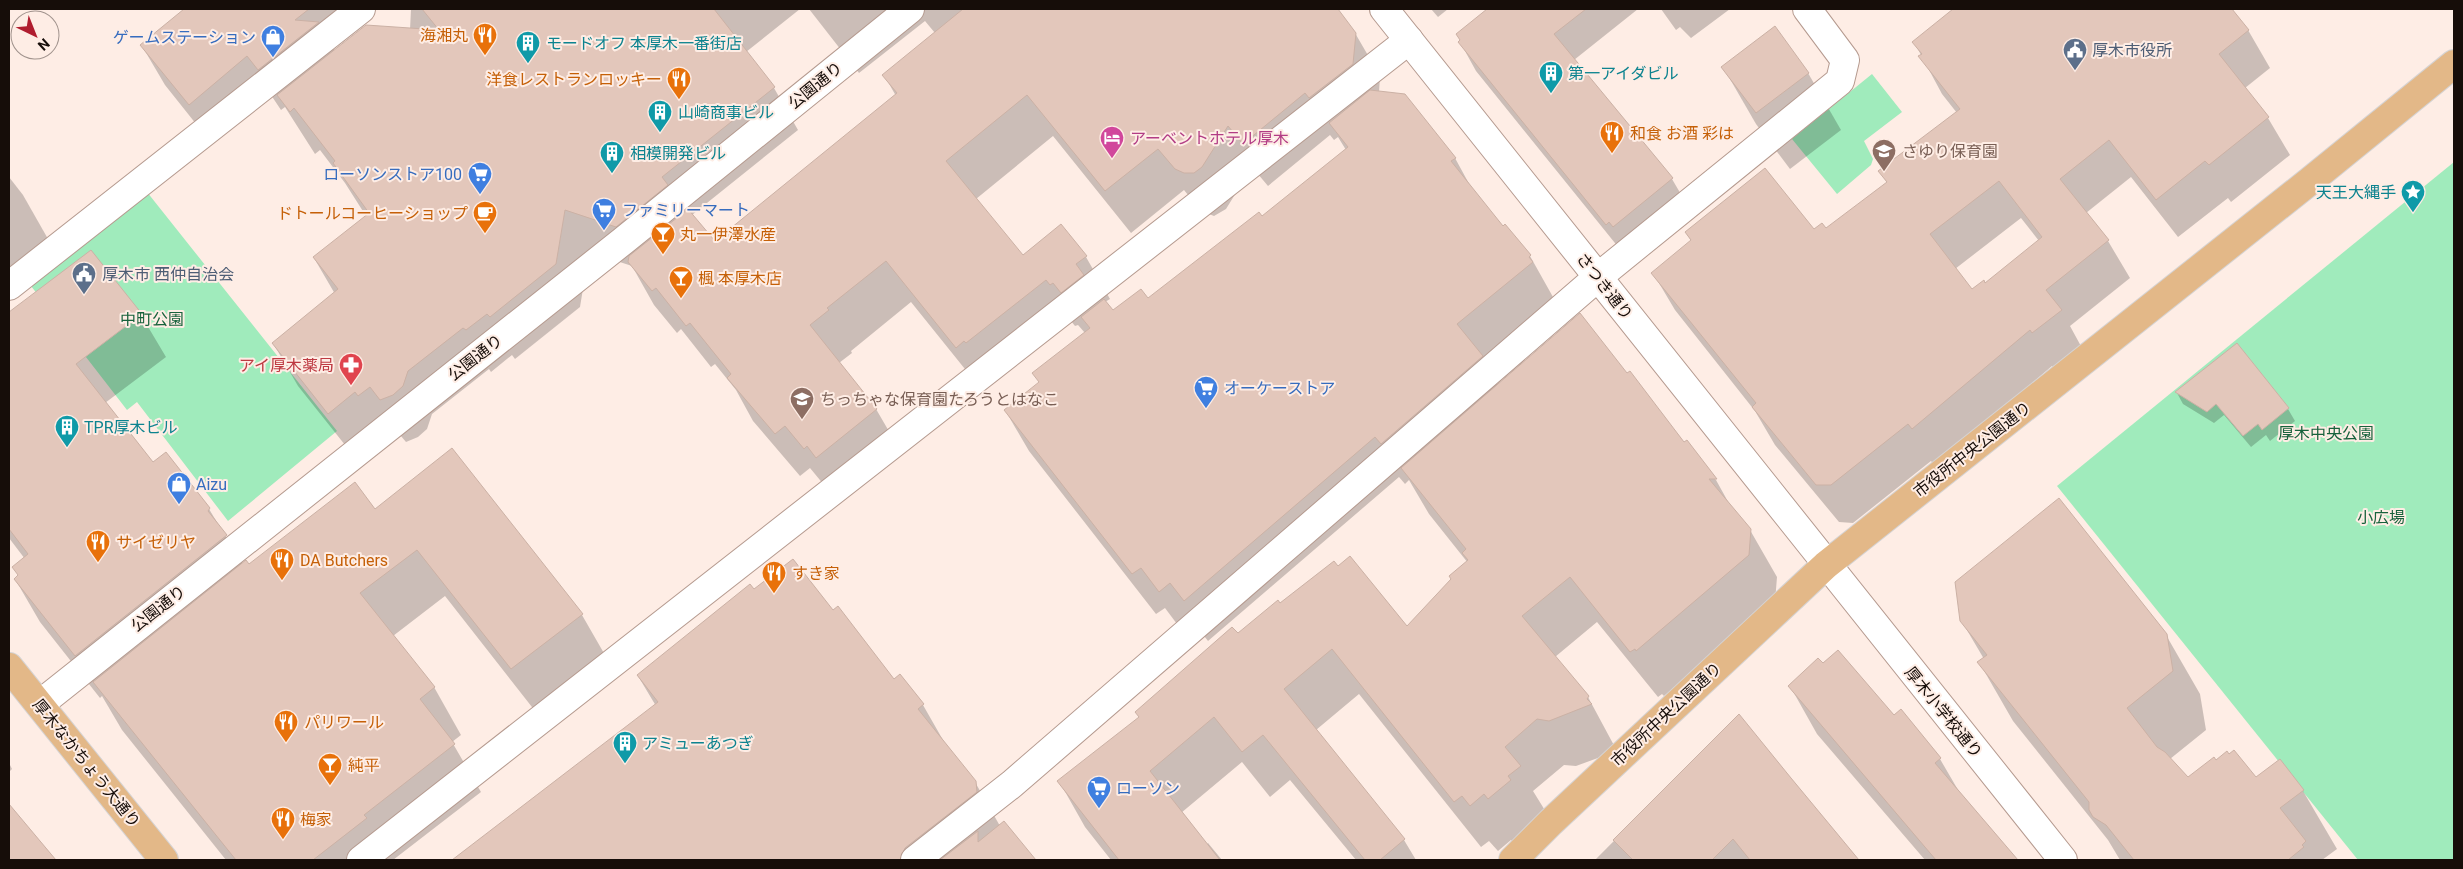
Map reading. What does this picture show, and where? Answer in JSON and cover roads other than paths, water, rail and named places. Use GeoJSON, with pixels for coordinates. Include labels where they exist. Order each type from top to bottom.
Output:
{"type":"FeatureCollection","features":[{"type":"Feature","properties":{"kind":"main road","name":"市役所中央公園通り"},"geometry":{"type":"LineString","coordinates":[[1513,860],[1550,822],[1826,565],[2310,181],[2454,64]]}},
{"type":"Feature","properties":{"kind":"main road","name":"厚木なかちょう大通り"},"geometry":{"type":"LineString","coordinates":[[9,667],[164,860]]}},
{"type":"Feature","properties":{"kind":"street"},"geometry":{"type":"LineString","coordinates":[[9,286],[361,9]]}},
{"type":"Feature","properties":{"kind":"street","name":"公園通り"},"geometry":{"type":"LineString","coordinates":[[40,704],[623,241],[910,9]]}},
{"type":"Feature","properties":{"kind":"street","name":"さつき通り"},"geometry":{"type":"LineString","coordinates":[[1384,9],[1826,565]]}},
{"type":"Feature","properties":{"kind":"street"},"geometry":{"type":"LineString","coordinates":[[915,860],[1019,777],[1598,276],[1840,81],[1845,60],[1807,9]]}},
{"type":"Feature","properties":{"kind":"street"},"geometry":{"type":"LineString","coordinates":[[361,860],[1409,40]]}},
{"type":"Feature","properties":{"kind":"street","name":"厚木小学校通り"},"geometry":{"type":"LineString","coordinates":[[1826,565],[2063,860]]}},
{"type":"Feature","properties":{"kind":"place","name":"海湘丸"},"geometry":{"type":"Point","coordinates":[485,56]}},
{"type":"Feature","properties":{"kind":"place","name":"ゲームステーション"},"geometry":{"type":"Point","coordinates":[273,58]}},
{"type":"Feature","properties":{"kind":"place","name":"モードオフ 本厚木一番街店"},"geometry":{"type":"Point","coordinates":[528,64]}},
{"type":"Feature","properties":{"kind":"place","name":"厚木市役所"},"geometry":{"type":"Point","coordinates":[2075,71]}},
{"type":"Feature","properties":{"kind":"place","name":"第一アイダビル"},"geometry":{"type":"Point","coordinates":[1551,94]}},
{"type":"Feature","properties":{"kind":"place","name":"洋食レストランロッキー"},"geometry":{"type":"Point","coordinates":[679,100]}},
{"type":"Feature","properties":{"kind":"place","name":"山崎商事ビル"},"geometry":{"type":"Point","coordinates":[660,133]}},
{"type":"Feature","properties":{"kind":"place","name":"和食 お酒 彩は"},"geometry":{"type":"Point","coordinates":[1612,154]}},
{"type":"Feature","properties":{"kind":"place","name":"アーベントホテル厚木"},"geometry":{"type":"Point","coordinates":[1112,159]}},
{"type":"Feature","properties":{"kind":"place","name":"さゆり保育園"},"geometry":{"type":"Point","coordinates":[1884,172]}},
{"type":"Feature","properties":{"kind":"place","name":"相模開発ビル"},"geometry":{"type":"Point","coordinates":[612,174]}},
{"type":"Feature","properties":{"kind":"place","name":"ローソンストア100"},"geometry":{"type":"Point","coordinates":[480,195]}},
{"type":"Feature","properties":{"kind":"place","name":"天王大縄手"},"geometry":{"type":"Point","coordinates":[2413,213]}},
{"type":"Feature","properties":{"kind":"place","name":"ファミリーマート"},"geometry":{"type":"Point","coordinates":[604,231]}},
{"type":"Feature","properties":{"kind":"place","name":"ドトールコーヒーショップ"},"geometry":{"type":"Point","coordinates":[485,234]}},
{"type":"Feature","properties":{"kind":"place","name":"丸一伊澤水産"},"geometry":{"type":"Point","coordinates":[663,255]}},
{"type":"Feature","properties":{"kind":"place","name":"厚木市 西仲自治会"},"geometry":{"type":"Point","coordinates":[84,295]}},
{"type":"Feature","properties":{"kind":"place","name":"楓 本厚木店"},"geometry":{"type":"Point","coordinates":[681,299]}},
{"type":"Feature","properties":{"kind":"place","name":"アイ厚木薬局"},"geometry":{"type":"Point","coordinates":[351,386]}},
{"type":"Feature","properties":{"kind":"place","name":"オーケーストア"},"geometry":{"type":"Point","coordinates":[1206,409]}},
{"type":"Feature","properties":{"kind":"place","name":"ちっちゃな保育園たろうとはなこ"},"geometry":{"type":"Point","coordinates":[802,420]}},
{"type":"Feature","properties":{"kind":"place","name":"TPR厚木ビル"},"geometry":{"type":"Point","coordinates":[67,448]}},
{"type":"Feature","properties":{"kind":"place","name":"Aizu"},"geometry":{"type":"Point","coordinates":[179,505]}},
{"type":"Feature","properties":{"kind":"place","name":"サイゼリヤ"},"geometry":{"type":"Point","coordinates":[98,563]}},
{"type":"Feature","properties":{"kind":"place","name":"DA Butchers"},"geometry":{"type":"Point","coordinates":[282,581]}},
{"type":"Feature","properties":{"kind":"place","name":"すき家"},"geometry":{"type":"Point","coordinates":[774,594]}},
{"type":"Feature","properties":{"kind":"place","name":"パリワール"},"geometry":{"type":"Point","coordinates":[286,743]}},
{"type":"Feature","properties":{"kind":"place","name":"アミューあつぎ"},"geometry":{"type":"Point","coordinates":[625,764]}},
{"type":"Feature","properties":{"kind":"place","name":"純平"},"geometry":{"type":"Point","coordinates":[330,786]}},
{"type":"Feature","properties":{"kind":"place","name":"ローソン"},"geometry":{"type":"Point","coordinates":[1099,809]}},
{"type":"Feature","properties":{"kind":"place","name":"梅家"},"geometry":{"type":"Point","coordinates":[283,840]}},
{"type":"Feature","properties":{"kind":"park label","name":"中町公園"},"geometry":{"type":"Point","coordinates":[152,319]}},
{"type":"Feature","properties":{"kind":"park label","name":"厚木中央公園"},"geometry":{"type":"Point","coordinates":[2326,433]}},
{"type":"Feature","properties":{"kind":"park label","name":"小広場"},"geometry":{"type":"Point","coordinates":[2381,517]}}]}
